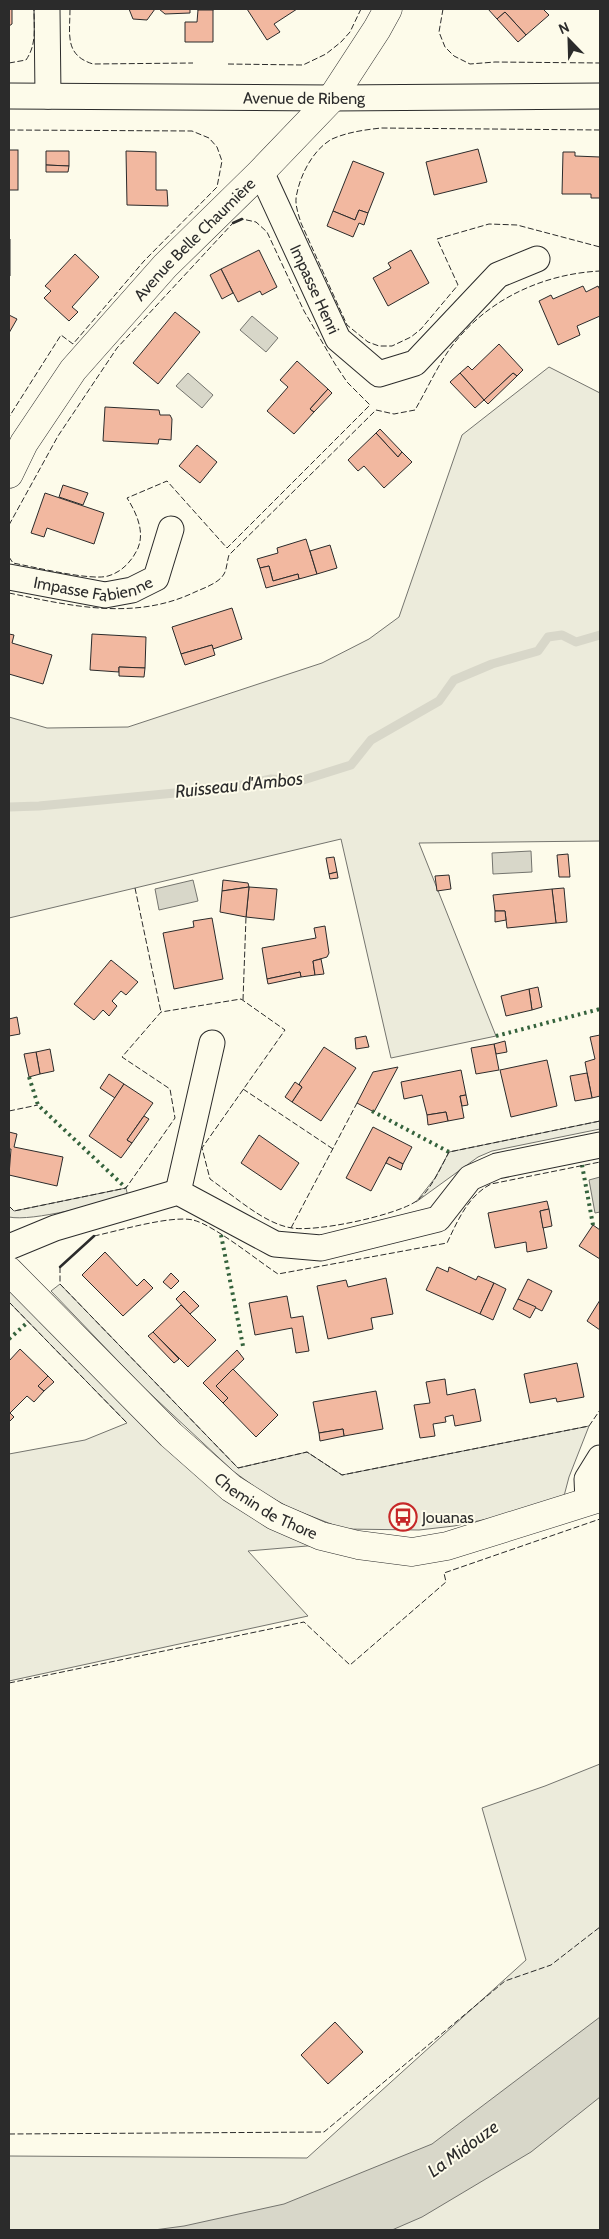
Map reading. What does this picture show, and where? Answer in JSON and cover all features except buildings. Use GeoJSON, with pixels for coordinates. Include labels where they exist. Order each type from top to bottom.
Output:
{"type":"FeatureCollection","features":[{"type":"Feature","properties":{"kind":"street"},"geometry":{"type":"LineString","coordinates":[[48,9],[48,96]]}},
{"type":"Feature","properties":{"kind":"street","name":"Avenue Belle Chaumière"},"geometry":{"type":"LineString","coordinates":[[9,474],[24,443],[73,370],[165,266],[261,172],[332,98],[388,9]]}},
{"type":"Feature","properties":{"kind":"street","name":"Avenue de Ribeng"},"geometry":{"type":"LineString","coordinates":[[9,96],[332,98],[600,96]]}},
{"type":"Feature","properties":{"kind":"street","name":"Impasse Henri"},"geometry":{"type":"LineString","coordinates":[[261,172],[338,339],[379,374],[415,362],[498,275],[537,259]]}},
{"type":"Feature","properties":{"kind":"street","name":"Impasse Fabienne"},"geometry":{"type":"LineString","coordinates":[[9,577],[105,595],[132,590],[156,578],[171,529]]}},
{"type":"Feature","properties":{"kind":"street"},"geometry":{"type":"LineString","coordinates":[[178,1192],[212,1043]]}},
{"type":"Feature","properties":{"kind":"street"},"geometry":{"type":"LineString","coordinates":[[9,1248],[55,1228],[178,1192],[275,1244],[321,1248],[438,1219],[470,1178],[497,1166],[600,1145]]}},
{"type":"Feature","properties":{"kind":"street","name":"Chemin de Thore"},"geometry":{"type":"LineString","coordinates":[[9,1271],[171,1435],[231,1488],[275,1516],[321,1536],[358,1545],[412,1552],[456,1543],[594,1500]]}},
{"type":"Feature","properties":{"kind":"street"},"geometry":{"type":"LineString","coordinates":[[594,1500],[587,1479],[600,1458]]}},
{"type":"Feature","properties":{"kind":"shaded area"},"geometry":{"type":"Polygon","coordinates":[[[549,367],[600,393],[600,841],[419,843],[496,1036],[391,1058],[341,839],[9,918],[9,717],[47,728],[128,727],[322,663],[369,639],[399,617],[462,435],[549,367]]]}},
{"type":"Feature","properties":{"kind":"shaded area"},"geometry":{"type":"Polygon","coordinates":[[[600,1121],[600,1129],[492,1151],[478,1157],[416,1202],[435,1178],[449,1152],[600,1121]]]}},
{"type":"Feature","properties":{"kind":"shaded area"},"geometry":{"type":"Polygon","coordinates":[[[126,1188],[128,1197],[34,1217],[9,1217],[9,1206],[14,1211],[126,1188]]]}},
{"type":"Feature","properties":{"kind":"shaded area"},"geometry":{"type":"Polygon","coordinates":[[[9,1282],[319,1545],[248,1551],[308,1616],[9,1681],[9,1454],[85,1440],[127,1423],[9,1302],[9,1282]]]}},
{"type":"Feature","properties":{"kind":"shaded area"},"geometry":{"type":"Polygon","coordinates":[[[60,1284],[238,1468],[307,1452],[342,1475],[589,1426],[569,1477],[564,1496],[492,1518],[454,1526],[419,1530],[344,1529],[290,1508],[263,1493],[233,1471],[141,1385],[51,1291],[60,1284]]]}},
{"type":"Feature","properties":{"kind":"shaded area"},"geometry":{"type":"Polygon","coordinates":[[[600,1764],[600,2230],[9,2230],[9,2156],[307,2158],[526,1960],[482,1808],[600,1764]]]}},
{"type":"Feature","properties":{"kind":"water"},"geometry":{"type":"Polygon","coordinates":[[[252,316],[278,338],[266,352],[240,330],[252,316]]]}},
{"type":"Feature","properties":{"kind":"water"},"geometry":{"type":"Polygon","coordinates":[[[188,373],[213,395],[202,408],[176,386],[188,373]]]}},
{"type":"Feature","properties":{"kind":"water"},"geometry":{"type":"Polygon","coordinates":[[[531,851],[532,872],[493,874],[492,853],[531,851]]]}},
{"type":"Feature","properties":{"kind":"water"},"geometry":{"type":"Polygon","coordinates":[[[193,880],[198,901],[159,910],[155,889],[193,880]]]}},
{"type":"Feature","properties":{"kind":"water"},"geometry":{"type":"Polygon","coordinates":[[[600,1177],[600,1212],[595,1213],[589,1180],[600,1177]]]}},
{"type":"Feature","properties":{"kind":"water","name":"La Midouze"},"geometry":{"type":"Polygon","coordinates":[[[600,2017],[600,2097],[531,2152],[422,2217],[392,2230],[154,2230],[184,2226],[284,2204],[432,2144],[600,2017]]]}},
{"type":"Feature","properties":{"kind":"waterway","name":"Ruisseau d'Ambos"},"geometry":{"type":"LineString","coordinates":[[9,807],[39,806],[227,788],[271,779],[300,781],[351,765],[371,740],[439,701],[454,680],[492,664],[538,651],[548,637],[562,635],[576,642],[600,635]]}},
{"type":"Feature","properties":{"kind":"hedge"},"geometry":{"type":"LineString","coordinates":[[496,1036],[600,1009]]}},
{"type":"Feature","properties":{"kind":"hedge"},"geometry":{"type":"LineString","coordinates":[[29,1077],[38,1105],[126,1188]]}},
{"type":"Feature","properties":{"kind":"hedge"},"geometry":{"type":"LineString","coordinates":[[372,1111],[449,1152]]}},
{"type":"Feature","properties":{"kind":"hedge"},"geometry":{"type":"LineString","coordinates":[[582,1165],[593,1225]]}},
{"type":"Feature","properties":{"kind":"hedge"},"geometry":{"type":"LineString","coordinates":[[221,1235],[243,1346]]}},
{"type":"Feature","properties":{"kind":"hedge"},"geometry":{"type":"LineString","coordinates":[[9,1339],[28,1322]]}},
{"type":"Feature","properties":{"kind":"fence"},"geometry":{"type":"LineString","coordinates":[[9,63],[26,60],[30,54],[34,36],[34,9]]}},
{"type":"Feature","properties":{"kind":"fence"},"geometry":{"type":"LineString","coordinates":[[70,9],[70,35],[73,49],[77,55],[93,64],[193,63]]}},
{"type":"Feature","properties":{"kind":"fence"},"geometry":{"type":"LineString","coordinates":[[228,64],[303,65],[326,54],[341,42],[350,32],[361,9]]}},
{"type":"Feature","properties":{"kind":"fence"},"geometry":{"type":"LineString","coordinates":[[443,9],[439,32],[445,47],[454,56],[470,64],[495,62],[600,63]]}},
{"type":"Feature","properties":{"kind":"fence"},"geometry":{"type":"LineString","coordinates":[[600,130],[381,128],[350,133],[325,143],[314,155],[302,178],[296,200],[301,223],[347,325],[368,342],[379,346],[392,346],[411,337],[421,329],[458,285],[437,239],[489,224],[517,225],[600,247]]}},
{"type":"Feature","properties":{"kind":"fence"},"geometry":{"type":"LineString","coordinates":[[9,130],[192,131],[209,138],[217,147],[222,161],[217,187],[144,261],[73,344],[61,335],[9,417]]}},
{"type":"Feature","properties":{"kind":"fence"},"geometry":{"type":"LineString","coordinates":[[9,557],[13,563],[62,573],[89,577],[113,574],[130,562],[140,542],[140,528],[134,509],[127,498],[167,481],[227,548],[370,405],[347,382],[335,364],[304,311],[267,232],[256,222],[242,219]]}},
{"type":"Feature","properties":{"kind":"fence"},"geometry":{"type":"LineString","coordinates":[[9,525],[58,436],[117,348],[233,223]]}},
{"type":"Feature","properties":{"kind":"fence"},"geometry":{"type":"LineString","coordinates":[[9,593],[79,606],[126,608],[172,601],[211,585],[224,574],[229,555],[376,410],[394,414],[415,410],[449,350],[479,317],[497,304],[536,284],[578,273],[600,271]]}},
{"type":"Feature","properties":{"kind":"fence"},"geometry":{"type":"LineString","coordinates":[[135,888],[161,1012]]}},
{"type":"Feature","properties":{"kind":"fence"},"geometry":{"type":"LineString","coordinates":[[243,1000],[246,917]]}},
{"type":"Feature","properties":{"kind":"fence"},"geometry":{"type":"LineString","coordinates":[[9,1206],[14,1211],[126,1188],[175,1118],[170,1089],[122,1057],[161,1012],[241,999],[285,1030],[202,1148],[210,1179],[260,1215],[281,1225],[304,1229],[319,1228],[355,1222],[390,1213],[415,1202],[425,1193],[449,1152],[600,1121]]}},
{"type":"Feature","properties":{"kind":"fence"},"geometry":{"type":"LineString","coordinates":[[243,1089],[333,1149]]}},
{"type":"Feature","properties":{"kind":"fence"},"geometry":{"type":"LineString","coordinates":[[291,1228],[357,1103]]}},
{"type":"Feature","properties":{"kind":"fence"},"geometry":{"type":"LineString","coordinates":[[9,1111],[38,1105]]}},
{"type":"Feature","properties":{"kind":"fence"},"geometry":{"type":"LineString","coordinates":[[94,1236],[158,1222],[183,1219],[193,1220],[224,1236],[278,1274],[447,1243],[464,1209],[476,1195],[491,1184],[600,1162]]}},
{"type":"Feature","properties":{"kind":"fence"},"geometry":{"type":"LineString","coordinates":[[60,1267],[60,1284],[238,1468],[307,1452],[342,1475],[589,1426],[600,1410]]}},
{"type":"Feature","properties":{"kind":"fence"},"geometry":{"type":"LineString","coordinates":[[9,1302],[127,1423]]}},
{"type":"Feature","properties":{"kind":"fence"},"geometry":{"type":"LineString","coordinates":[[9,1683],[304,1622],[350,1665],[446,1582],[444,1573],[600,1519]]}},
{"type":"Feature","properties":{"kind":"fence"},"geometry":{"type":"LineString","coordinates":[[9,2134],[324,2132],[505,1981],[551,1965],[600,1927]]}},
{"type":"Feature","properties":{"kind":"wall"},"geometry":{"type":"LineString","coordinates":[[233,223],[242,219]]}},
{"type":"Feature","properties":{"kind":"wall"},"geometry":{"type":"LineString","coordinates":[[60,1267],[94,1236]]}},
{"type":"Feature","properties":{"kind":"place","name":"Jouanas"},"geometry":{"type":"Point","coordinates":[403,1517]}}]}
